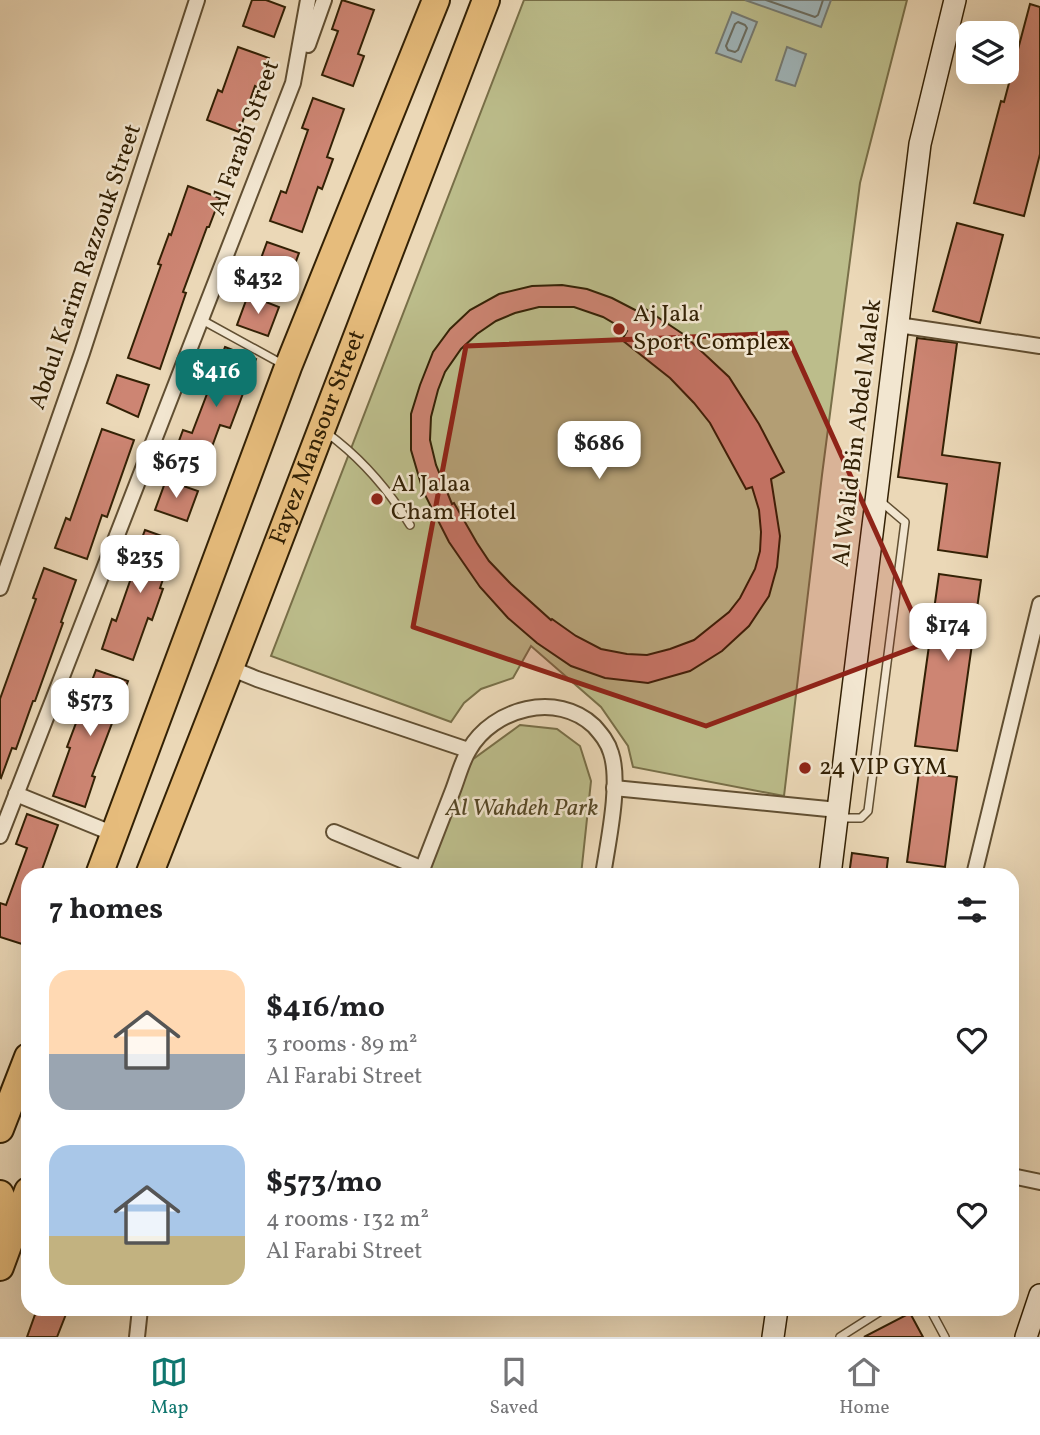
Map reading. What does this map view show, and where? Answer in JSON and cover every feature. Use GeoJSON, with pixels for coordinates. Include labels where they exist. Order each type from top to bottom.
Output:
{"type":"FeatureCollection","features":[{"type":"Feature","properties":{"kind":"highway"},"geometry":{"type":"LineString","coordinates":[[102,868],[288,367],[436,0]]}},
{"type":"Feature","properties":{"kind":"highway","name":"Fayez Mansour Street"},"geometry":{"type":"LineString","coordinates":[[152,868],[485,0]]}},
{"type":"Feature","properties":{"kind":"highway"},"geometry":{"type":"LineString","coordinates":[[0,1129],[21,1075]]}},
{"type":"Feature","properties":{"kind":"highway"},"geometry":{"type":"LineString","coordinates":[[0,1194],[5,1205],[0,1219]]}},
{"type":"Feature","properties":{"kind":"highway"},"geometry":{"type":"LineString","coordinates":[[0,1267],[21,1210]]}},
{"type":"Feature","properties":{"kind":"main road","name":"Al Walid Bin Abdel Malek"},"geometry":{"type":"LineString","coordinates":[[831,868],[920,144],[955,0]]}},
{"type":"Feature","properties":{"kind":"main road"},"geometry":{"type":"LineString","coordinates":[[1026,1337],[1040,1295]]}},
{"type":"Feature","properties":{"kind":"main road"},"geometry":{"type":"LineString","coordinates":[[773,1337],[776,1316]]}},
{"type":"Feature","properties":{"kind":"street","name":"Abdul Karim Razzouk Street"},"geometry":{"type":"LineString","coordinates":[[0,588],[82,353],[197,0]]}},
{"type":"Feature","properties":{"kind":"street","name":"Al Farabi Street"},"geometry":{"type":"LineString","coordinates":[[0,836],[293,83],[308,0]]}},
{"type":"Feature","properties":{"kind":"street"},"geometry":{"type":"LineString","coordinates":[[293,83],[324,0]]}},
{"type":"Feature","properties":{"kind":"street"},"geometry":{"type":"LineString","coordinates":[[898,325],[1040,346]]}},
{"type":"Feature","properties":{"kind":"street"},"geometry":{"type":"LineString","coordinates":[[976,868],[1040,604]]}},
{"type":"Feature","properties":{"kind":"street"},"geometry":{"type":"LineString","coordinates":[[230,668],[468,750]]}},
{"type":"Feature","properties":{"kind":"street"},"geometry":{"type":"LineString","coordinates":[[423,868],[468,750],[495,723],[519,710],[548,706],[563,709],[590,723],[609,745],[615,767],[604,868]]}},
{"type":"Feature","properties":{"kind":"street"},"geometry":{"type":"LineString","coordinates":[[614,788],[837,814]]}},
{"type":"Feature","properties":{"kind":"street"},"geometry":{"type":"LineString","coordinates":[[16,794],[114,834]]}},
{"type":"Feature","properties":{"kind":"street"},"geometry":{"type":"LineString","coordinates":[[334,832],[412,868]]}},
{"type":"Feature","properties":{"kind":"street"},"geometry":{"type":"LineString","coordinates":[[1019,1178],[1040,1182]]}},
{"type":"Feature","properties":{"kind":"street"},"geometry":{"type":"LineString","coordinates":[[137,1337],[139,1316]]}},
{"type":"Feature","properties":{"kind":"lane"},"geometry":{"type":"LineString","coordinates":[[202,320],[288,367]]}},
{"type":"Feature","properties":{"kind":"lane"},"geometry":{"type":"LineString","coordinates":[[320,429],[348,450],[375,477],[410,525]]}},
{"type":"Feature","properties":{"kind":"lane"},"geometry":{"type":"LineString","coordinates":[[837,814],[861,817],[868,811],[905,522],[877,498]]}},
{"type":"Feature","properties":{"kind":"lane"},"geometry":{"type":"LineString","coordinates":[[840,1337],[873,1316]]}},
{"type":"Feature","properties":{"kind":"lane"},"geometry":{"type":"LineString","coordinates":[[934,1316],[945,1337]]}},
{"type":"Feature","properties":{"kind":"highlighted area"},"geometry":{"type":"Polygon","coordinates":[[[786,333],[926,643],[706,726],[413,627],[466,346],[786,333]]]}},
{"type":"Feature","properties":{"kind":"green space","name":"Aj Jala' Sport Complex"},"geometry":{"type":"Polygon","coordinates":[[[524,0],[907,0],[860,183],[784,796],[633,767],[628,746],[601,707],[531,646],[513,678],[481,689],[464,703],[451,722],[271,656],[524,0]]]}},
{"type":"Feature","properties":{"kind":"green space","name":"Al Wahdeh Park"},"geometry":{"type":"Polygon","coordinates":[[[520,725],[557,729],[580,746],[591,781],[582,868],[428,868],[472,760],[520,725]]]}},
{"type":"Feature","properties":{"kind":"water"},"geometry":{"type":"Polygon","coordinates":[[[745,0],[831,0],[821,27],[745,0]]]}},
{"type":"Feature","properties":{"kind":"water"},"geometry":{"type":"Polygon","coordinates":[[[732,12],[757,22],[741,62],[716,53],[732,12]]]}},
{"type":"Feature","properties":{"kind":"water"},"geometry":{"type":"Polygon","coordinates":[[[787,47],[806,54],[795,86],[776,80],[787,47]]]}},
{"type":"Feature","properties":{"kind":"building"},"geometry":{"type":"Polygon","coordinates":[[[252,0],[266,0],[285,7],[274,37],[243,26],[252,0]]]}},
{"type":"Feature","properties":{"kind":"building"},"geometry":{"type":"Polygon","coordinates":[[[342,0],[374,10],[358,54],[364,56],[353,86],[322,75],[338,31],[332,29],[342,0]]]}},
{"type":"Feature","properties":{"kind":"building"},"geometry":{"type":"Polygon","coordinates":[[[1030,4],[1040,7],[1040,154],[1024,216],[974,203],[1001,101],[1004,102],[1009,84],[1019,84],[1019,45],[1030,4]]]}},
{"type":"Feature","properties":{"kind":"building"},"geometry":{"type":"Polygon","coordinates":[[[238,47],[269,58],[259,88],[255,86],[239,132],[207,120],[218,90],[222,92],[238,47]]]}},
{"type":"Feature","properties":{"kind":"building"},"geometry":{"type":"Polygon","coordinates":[[[313,98],[344,109],[327,157],[333,159],[322,189],[318,187],[302,232],[270,221],[281,191],[286,193],[308,130],[302,128],[313,98]]]}},
{"type":"Feature","properties":{"kind":"building"},"geometry":{"type":"Polygon","coordinates":[[[188,186],[220,198],[183,292],[186,293],[160,369],[128,358],[161,265],[158,264],[188,186]]]}},
{"type":"Feature","properties":{"kind":"building"},"geometry":{"type":"Polygon","coordinates":[[[957,223],[1003,235],[980,323],[933,311],[957,223]]]}},
{"type":"Feature","properties":{"kind":"building"},"geometry":{"type":"Polygon","coordinates":[[[267,242],[299,253],[288,283],[256,272],[267,242]]]}},
{"type":"Feature","properties":{"kind":"building"},"geometry":{"type":"Polygon","coordinates":[[[562,285],[587,289],[639,312],[644,308],[683,334],[729,377],[759,424],[784,472],[771,479],[780,536],[777,567],[769,596],[749,626],[722,651],[690,671],[648,683],[605,678],[571,666],[537,643],[508,618],[480,587],[449,542],[423,491],[411,450],[411,414],[433,352],[450,329],[470,310],[499,294],[532,286],[562,285]],[[539,307],[515,313],[496,321],[477,334],[461,349],[445,372],[431,417],[430,440],[436,465],[452,504],[454,503],[489,561],[511,584],[551,620],[576,636],[601,649],[647,655],[694,640],[729,612],[740,598],[755,569],[760,551],[759,510],[752,487],[746,489],[710,423],[694,403],[670,378],[622,340],[627,331],[603,317],[574,307],[539,307]]]}},
{"type":"Feature","properties":{"kind":"building"},"geometry":{"type":"Polygon","coordinates":[[[248,295],[279,307],[268,336],[237,325],[248,295]]]}},
{"type":"Feature","properties":{"kind":"building"},"geometry":{"type":"Polygon","coordinates":[[[917,338],[957,343],[942,455],[1000,463],[987,557],[938,550],[947,484],[898,477],[917,338]]]}},
{"type":"Feature","properties":{"kind":"building"},"geometry":{"type":"Polygon","coordinates":[[[225,347],[256,359],[230,428],[220,425],[203,471],[172,460],[183,430],[192,433],[225,347]]]}},
{"type":"Feature","properties":{"kind":"building"},"geometry":{"type":"Polygon","coordinates":[[[117,375],[149,385],[138,417],[107,403],[117,375]]]}},
{"type":"Feature","properties":{"kind":"building"},"geometry":{"type":"Polygon","coordinates":[[[102,429],[134,440],[107,517],[102,515],[87,559],[55,548],[66,518],[70,520],[102,429]]]}},
{"type":"Feature","properties":{"kind":"building"},"geometry":{"type":"Polygon","coordinates":[[[166,480],[198,491],[187,521],[155,510],[166,480]]]}},
{"type":"Feature","properties":{"kind":"building"},"geometry":{"type":"Polygon","coordinates":[[[145,530],[176,541],[152,620],[148,618],[133,660],[102,649],[112,619],[116,621],[145,530]]]}},
{"type":"Feature","properties":{"kind":"building"},"geometry":{"type":"Polygon","coordinates":[[[44,568],[76,580],[35,701],[1,778],[0,699],[36,599],[33,598],[44,568]]]}},
{"type":"Feature","properties":{"kind":"building"},"geometry":{"type":"Polygon","coordinates":[[[939,574],[981,580],[957,751],[915,746],[939,574]]]}},
{"type":"Feature","properties":{"kind":"building"},"geometry":{"type":"Polygon","coordinates":[[[96,670],[128,681],[92,776],[95,777],[85,807],[53,796],[70,748],[67,747],[96,670]]]}},
{"type":"Feature","properties":{"kind":"building"},"geometry":{"type":"Polygon","coordinates":[[[919,772],[957,777],[945,867],[907,862],[919,772]]]}},
{"type":"Feature","properties":{"kind":"building"},"geometry":{"type":"Polygon","coordinates":[[[27,814],[58,825],[43,868],[21,868],[21,944],[0,937],[0,903],[6,905],[27,848],[16,844],[27,814]]]}},
{"type":"Feature","properties":{"kind":"building"},"geometry":{"type":"Polygon","coordinates":[[[852,853],[888,858],[887,868],[850,868],[852,853]]]}},
{"type":"Feature","properties":{"kind":"building"},"geometry":{"type":"Polygon","coordinates":[[[34,1316],[65,1316],[57,1337],[27,1337],[34,1316]]]}},
{"type":"Feature","properties":{"kind":"building"},"geometry":{"type":"Polygon","coordinates":[[[904,1316],[912,1316],[923,1337],[864,1337],[904,1316]]]}},
{"type":"Feature","properties":{"kind":"place","name":"Aj Jala' Sport Complex"},"geometry":{"type":"Point","coordinates":[619,329]}},
{"type":"Feature","properties":{"kind":"place","name":"Al Jalaa Cham Hotel"},"geometry":{"type":"Point","coordinates":[377,499]}},
{"type":"Feature","properties":{"kind":"place","name":"24 VIP GYM"},"geometry":{"type":"Point","coordinates":[805,768]}}]}
